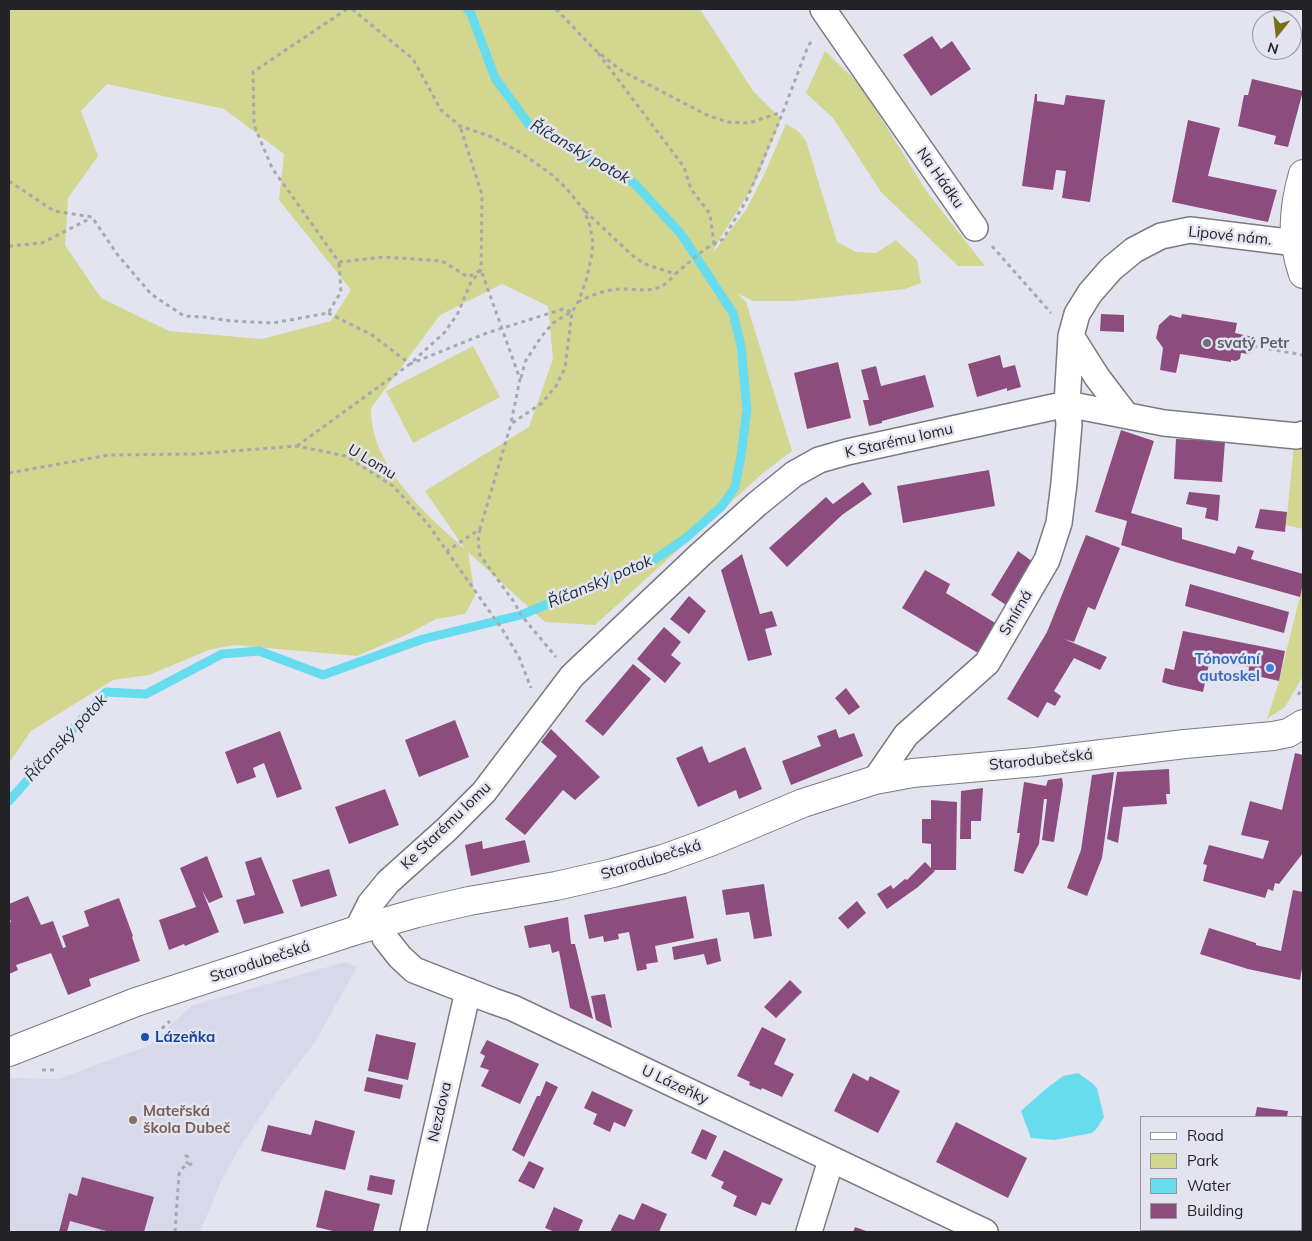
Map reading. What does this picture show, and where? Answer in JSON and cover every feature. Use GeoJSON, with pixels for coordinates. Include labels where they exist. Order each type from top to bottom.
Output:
{"type":"FeatureCollection","features":[{"type":"Feature","properties":{"kind":"street","name":"Na Hádku"},"geometry":{"type":"LineString","coordinates":[[824,9],[975,228]]}},
{"type":"Feature","properties":{"kind":"street"},"geometry":{"type":"LineString","coordinates":[[1303,174],[1296,204],[1294,224],[1296,244],[1303,274]]}},
{"type":"Feature","properties":{"kind":"street","name":"Lipové nám."},"geometry":{"type":"LineString","coordinates":[[1067,404],[1071,336],[1077,314],[1090,292],[1110,269],[1134,250],[1161,236],[1190,230],[1296,244]]}},
{"type":"Feature","properties":{"kind":"street"},"geometry":{"type":"LineString","coordinates":[[1071,336],[1097,377],[1126,415]]}},
{"type":"Feature","properties":{"kind":"street","name":"K Starému lomu"},"geometry":{"type":"LineString","coordinates":[[572,676],[701,554],[757,504],[794,474],[819,460],[847,452],[1067,404],[1164,424],[1297,436],[1303,434]]}},
{"type":"Feature","properties":{"kind":"street","name":"Smírná"},"geometry":{"type":"LineString","coordinates":[[875,780],[906,735],[987,663],[1047,560],[1059,524],[1069,424],[1067,404]]}},
{"type":"Feature","properties":{"kind":"street","name":"Ke Starému lomu"},"geometry":{"type":"LineString","coordinates":[[369,927],[370,904],[388,882],[447,829],[484,792],[572,676]]}},
{"type":"Feature","properties":{"kind":"street","name":"Starodubečská"},"geometry":{"type":"LineString","coordinates":[[9,1052],[136,1002],[369,927],[417,913],[566,884],[662,859],[710,842],[803,803],[875,780],[914,773],[1036,762],[1185,744],[1273,736],[1288,733],[1303,724]]}},
{"type":"Feature","properties":{"kind":"street","name":"U Lázeňky"},"geometry":{"type":"LineString","coordinates":[[369,927],[385,938],[400,957],[414,970],[513,1008],[985,1232]]}},
{"type":"Feature","properties":{"kind":"street","name":"Nezdova"},"geometry":{"type":"LineString","coordinates":[[413,1232],[468,991]]}},
{"type":"Feature","properties":{"kind":"street"},"geometry":{"type":"LineString","coordinates":[[809,1232],[831,1160]]}},
{"type":"Feature","properties":{"kind":"path"},"geometry":{"type":"LineString","coordinates":[[328,313],[340,292],[339,262],[272,168],[254,125],[253,72],[347,9]]}},
{"type":"Feature","properties":{"kind":"path"},"geometry":{"type":"LineString","coordinates":[[352,9],[413,59],[441,110],[460,126],[492,137],[523,154],[551,174],[566,188],[584,210],[633,256],[645,264],[676,273]]}},
{"type":"Feature","properties":{"kind":"path"},"geometry":{"type":"LineString","coordinates":[[556,9],[594,48],[622,71],[709,116],[728,122],[749,123],[783,112]]}},
{"type":"Feature","properties":{"kind":"path"},"geometry":{"type":"LineString","coordinates":[[578,302],[612,289],[656,289],[668,282],[676,273],[706,249],[723,239],[746,201],[808,46]]}},
{"type":"Feature","properties":{"kind":"path"},"geometry":{"type":"LineString","coordinates":[[594,48],[684,167],[691,190],[710,214],[714,244]]}},
{"type":"Feature","properties":{"kind":"path"},"geometry":{"type":"LineString","coordinates":[[460,126],[482,195],[481,270],[520,378]]}},
{"type":"Feature","properties":{"kind":"path"},"geometry":{"type":"LineString","coordinates":[[9,181],[54,211],[92,217],[117,254],[151,294],[184,316],[273,323],[328,313],[372,335],[410,364]]}},
{"type":"Feature","properties":{"kind":"path"},"geometry":{"type":"LineString","coordinates":[[511,424],[542,404],[556,386],[565,368],[572,312],[586,281],[592,254],[593,242],[584,210]]}},
{"type":"Feature","properties":{"kind":"path"},"geometry":{"type":"LineString","coordinates":[[9,246],[42,243],[92,217]]}},
{"type":"Feature","properties":{"kind":"path"},"geometry":{"type":"LineString","coordinates":[[975,228],[1071,336]]}},
{"type":"Feature","properties":{"kind":"path"},"geometry":{"type":"LineString","coordinates":[[339,262],[384,257],[442,261],[468,277],[481,270]]}},
{"type":"Feature","properties":{"kind":"path"},"geometry":{"type":"LineString","coordinates":[[296,446],[410,364],[446,332],[458,313],[471,282],[481,270]]}},
{"type":"Feature","properties":{"kind":"path"},"geometry":{"type":"LineString","coordinates":[[410,364],[487,332],[563,310],[572,312]]}},
{"type":"Feature","properties":{"kind":"path"},"geometry":{"type":"LineString","coordinates":[[572,312],[553,323],[541,337],[525,362],[511,424],[480,528],[478,542],[480,555],[514,602],[521,615],[572,676]]}},
{"type":"Feature","properties":{"kind":"path"},"geometry":{"type":"LineString","coordinates":[[1253,346],[1303,355]]}},
{"type":"Feature","properties":{"kind":"path","name":"U Lomu"},"geometry":{"type":"LineString","coordinates":[[9,473],[109,455],[194,454],[296,446],[346,456],[393,486],[427,523],[502,629],[518,656],[529,680],[534,698],[547,710]]}},
{"type":"Feature","properties":{"kind":"path"},"geometry":{"type":"LineString","coordinates":[[447,551],[480,528]]}},
{"type":"Feature","properties":{"kind":"path"},"geometry":{"type":"LineString","coordinates":[[1298,695],[1303,687]]}},
{"type":"Feature","properties":{"kind":"path"},"geometry":{"type":"LineString","coordinates":[[175,1232],[179,1174],[186,1165],[188,1157],[185,1155]]}},
{"type":"Feature","properties":{"kind":"path"},"geometry":{"type":"LineString","coordinates":[[186,1165],[195,1164]]}},
{"type":"Feature","properties":{"kind":"shaded area","name":"Mateřská škola Dubeč"},"geometry":{"type":"Polygon","coordinates":[[[345,962],[357,967],[315,1042],[276,1093],[240,1147],[222,1179],[200,1232],[9,1232],[9,1078],[58,1079],[150,1045],[191,1006],[345,962]]]}},
{"type":"Feature","properties":{"kind":"green space"},"geometry":{"type":"Polygon","coordinates":[[[9,9],[700,9],[753,91],[781,119],[755,183],[712,254],[746,210],[764,175],[786,124],[798,131],[806,141],[837,242],[856,252],[876,253],[896,240],[917,260],[921,283],[905,289],[793,301],[753,301],[737,293],[746,302],[792,451],[763,473],[595,625],[545,622],[468,552],[475,596],[465,614],[436,619],[408,634],[357,656],[234,645],[209,650],[149,675],[113,680],[31,731],[9,763],[9,9]],[[107,84],[81,111],[98,156],[68,198],[65,245],[101,298],[169,331],[262,339],[331,321],[351,290],[279,200],[284,154],[224,109],[107,84]],[[502,284],[440,315],[371,408],[373,429],[380,449],[390,468],[417,504],[465,549],[425,491],[529,427],[553,359],[548,306],[502,284]]]}},
{"type":"Feature","properties":{"kind":"green space"},"geometry":{"type":"Polygon","coordinates":[[[825,51],[861,86],[927,192],[985,266],[958,266],[881,192],[833,118],[806,93],[825,51]]]}},
{"type":"Feature","properties":{"kind":"green space"},"geometry":{"type":"Polygon","coordinates":[[[473,346],[500,397],[413,443],[386,391],[473,346]]]}},
{"type":"Feature","properties":{"kind":"green space"},"geometry":{"type":"Polygon","coordinates":[[[1303,444],[1303,529],[1286,525],[1294,445],[1303,444]]]}},
{"type":"Feature","properties":{"kind":"green space"},"geometry":{"type":"Polygon","coordinates":[[[1303,584],[1303,676],[1285,707],[1267,719],[1279,681],[1303,584]]]}},
{"type":"Feature","properties":{"kind":"water"},"geometry":{"type":"Polygon","coordinates":[[[1078,1073],[1097,1088],[1104,1117],[1097,1128],[1092,1133],[1054,1140],[1031,1138],[1021,1111],[1063,1076],[1078,1073]]]}},
{"type":"Feature","properties":{"kind":"building"},"geometry":{"type":"Polygon","coordinates":[[[932,36],[941,49],[952,41],[971,69],[931,96],[903,55],[932,36]]]}},
{"type":"Feature","properties":{"kind":"building"},"geometry":{"type":"Polygon","coordinates":[[[1252,79],[1303,91],[1288,147],[1274,144],[1276,136],[1238,126],[1244,95],[1248,95],[1252,79]]]}},
{"type":"Feature","properties":{"kind":"building"},"geometry":{"type":"Polygon","coordinates":[[[1035,94],[1037,94],[1037,101],[1064,105],[1066,95],[1105,100],[1090,202],[1062,198],[1066,171],[1056,170],[1053,190],[1022,186],[1035,94]]]}},
{"type":"Feature","properties":{"kind":"building"},"geometry":{"type":"Polygon","coordinates":[[[1188,120],[1220,128],[1208,176],[1277,190],[1268,222],[1172,202],[1188,120]]]}},
{"type":"Feature","properties":{"kind":"building"},"geometry":{"type":"Polygon","coordinates":[[[1101,314],[1124,315],[1124,332],[1100,331],[1101,314]]]}},
{"type":"Feature","properties":{"kind":"building","name":"svatý Petr"},"geometry":{"type":"Polygon","coordinates":[[[1182,314],[1237,323],[1235,333],[1255,339],[1252,353],[1241,353],[1240,359],[1236,361],[1231,360],[1231,362],[1180,354],[1176,373],[1160,370],[1163,348],[1156,338],[1159,325],[1170,315],[1181,318],[1182,314]]]}},
{"type":"Feature","properties":{"kind":"building"},"geometry":{"type":"Polygon","coordinates":[[[1000,355],[1003,368],[1015,365],[1021,387],[1007,391],[1007,388],[977,397],[968,364],[1000,355]]]}},
{"type":"Feature","properties":{"kind":"building"},"geometry":{"type":"Polygon","coordinates":[[[838,362],[851,418],[807,429],[794,373],[838,362]]]}},
{"type":"Feature","properties":{"kind":"building"},"geometry":{"type":"Polygon","coordinates":[[[876,366],[881,386],[925,375],[934,407],[869,426],[863,400],[869,400],[861,370],[876,366]]]}},
{"type":"Feature","properties":{"kind":"building"},"geometry":{"type":"Polygon","coordinates":[[[1121,430],[1154,441],[1131,513],[1182,528],[1182,539],[1235,554],[1238,546],[1254,551],[1251,559],[1303,574],[1300,597],[1121,545],[1127,521],[1095,512],[1121,430]]]}},
{"type":"Feature","properties":{"kind":"building"},"geometry":{"type":"Polygon","coordinates":[[[1176,439],[1225,441],[1222,482],[1174,479],[1176,439]]]}},
{"type":"Feature","properties":{"kind":"building"},"geometry":{"type":"Polygon","coordinates":[[[989,470],[995,506],[903,523],[897,486],[989,470]]]}},
{"type":"Feature","properties":{"kind":"building"},"geometry":{"type":"Polygon","coordinates":[[[863,482],[872,494],[842,515],[787,567],[769,548],[826,497],[833,504],[863,482]]]}},
{"type":"Feature","properties":{"kind":"building"},"geometry":{"type":"Polygon","coordinates":[[[1189,492],[1220,495],[1218,521],[1205,518],[1207,508],[1186,504],[1189,492]]]}},
{"type":"Feature","properties":{"kind":"building"},"geometry":{"type":"Polygon","coordinates":[[[1260,509],[1287,512],[1285,532],[1255,528],[1260,509]]]}},
{"type":"Feature","properties":{"kind":"building"},"geometry":{"type":"Polygon","coordinates":[[[1086,535],[1120,548],[1095,610],[1088,607],[1074,642],[1064,639],[1107,657],[1100,670],[1074,658],[1054,691],[1061,696],[1055,706],[1047,702],[1038,718],[1007,699],[1047,632],[1086,535]]]}},
{"type":"Feature","properties":{"kind":"building"},"geometry":{"type":"Polygon","coordinates":[[[1018,551],[1033,562],[1006,605],[991,595],[1018,551]]]}},
{"type":"Feature","properties":{"kind":"building"},"geometry":{"type":"Polygon","coordinates":[[[742,554],[760,614],[772,611],[777,626],[765,629],[772,655],[748,661],[721,570],[742,554]]]}},
{"type":"Feature","properties":{"kind":"building"},"geometry":{"type":"Polygon","coordinates":[[[925,570],[950,584],[946,593],[997,624],[978,653],[902,608],[925,570]]]}},
{"type":"Feature","properties":{"kind":"building"},"geometry":{"type":"Polygon","coordinates":[[[1190,584],[1289,612],[1284,633],[1185,606],[1190,584]]]}},
{"type":"Feature","properties":{"kind":"building"},"geometry":{"type":"Polygon","coordinates":[[[689,596],[706,611],[689,634],[670,619],[689,596]]]}},
{"type":"Feature","properties":{"kind":"building"},"geometry":{"type":"Polygon","coordinates":[[[664,627],[681,642],[671,655],[681,663],[665,683],[637,659],[664,627]]]}},
{"type":"Feature","properties":{"kind":"building"},"geometry":{"type":"Polygon","coordinates":[[[1183,631],[1285,651],[1279,681],[1248,674],[1249,667],[1210,659],[1203,692],[1162,682],[1165,668],[1174,670],[1183,631]]]}},
{"type":"Feature","properties":{"kind":"building"},"geometry":{"type":"Polygon","coordinates":[[[633,664],[651,679],[603,736],[585,721],[633,664]]]}},
{"type":"Feature","properties":{"kind":"building"},"geometry":{"type":"Polygon","coordinates":[[[846,688],[860,707],[849,715],[835,698],[846,688]]]}},
{"type":"Feature","properties":{"kind":"building"},"geometry":{"type":"Polygon","coordinates":[[[455,720],[469,757],[419,777],[405,740],[455,720]]]}},
{"type":"Feature","properties":{"kind":"building"},"geometry":{"type":"Polygon","coordinates":[[[551,729],[600,777],[575,800],[563,790],[525,835],[505,819],[557,756],[541,742],[551,729]]]}},
{"type":"Feature","properties":{"kind":"building"},"geometry":{"type":"Polygon","coordinates":[[[836,729],[839,738],[854,733],[863,756],[791,785],[782,761],[821,746],[817,736],[836,729]]]}},
{"type":"Feature","properties":{"kind":"building"},"geometry":{"type":"Polygon","coordinates":[[[280,731],[302,789],[277,798],[264,763],[253,768],[256,777],[237,784],[225,752],[280,731]]]}},
{"type":"Feature","properties":{"kind":"building"},"geometry":{"type":"Polygon","coordinates":[[[702,746],[709,763],[745,747],[762,789],[739,799],[736,790],[698,807],[676,758],[702,746]]]}},
{"type":"Feature","properties":{"kind":"building"},"geometry":{"type":"Polygon","coordinates":[[[1295,753],[1303,755],[1303,853],[1279,884],[1275,883],[1273,891],[1268,889],[1265,898],[1203,881],[1207,865],[1203,864],[1209,845],[1263,859],[1269,841],[1241,835],[1250,801],[1282,810],[1295,753]]]}},
{"type":"Feature","properties":{"kind":"building"},"geometry":{"type":"Polygon","coordinates":[[[1169,769],[1170,794],[1166,794],[1167,804],[1123,807],[1118,843],[1107,839],[1117,772],[1169,769]]]}},
{"type":"Feature","properties":{"kind":"building"},"geometry":{"type":"Polygon","coordinates":[[[1114,772],[1102,858],[1087,896],[1067,888],[1081,850],[1092,775],[1114,772]]]}},
{"type":"Feature","properties":{"kind":"building"},"geometry":{"type":"Polygon","coordinates":[[[1062,778],[1063,785],[1054,842],[1042,840],[1047,799],[1044,799],[1039,844],[1023,874],[1014,871],[1020,833],[1017,833],[1024,782],[1046,786],[1048,780],[1062,778]]]}},
{"type":"Feature","properties":{"kind":"building"},"geometry":{"type":"Polygon","coordinates":[[[983,788],[981,821],[971,821],[971,839],[960,839],[961,791],[983,788]]]}},
{"type":"Feature","properties":{"kind":"building"},"geometry":{"type":"Polygon","coordinates":[[[385,789],[399,825],[349,844],[335,807],[385,789]]]}},
{"type":"Feature","properties":{"kind":"building"},"geometry":{"type":"Polygon","coordinates":[[[931,800],[957,802],[956,870],[934,870],[918,887],[887,909],[877,894],[891,885],[893,889],[905,879],[907,880],[925,862],[931,868],[931,844],[922,843],[922,819],[931,819],[931,800]]]}},
{"type":"Feature","properties":{"kind":"building"},"geometry":{"type":"Polygon","coordinates":[[[525,840],[530,862],[471,876],[465,845],[482,841],[483,849],[525,840]]]}},
{"type":"Feature","properties":{"kind":"building"},"geometry":{"type":"Polygon","coordinates":[[[207,856],[223,897],[209,903],[202,890],[219,932],[185,946],[184,944],[169,950],[159,920],[196,907],[180,868],[207,856]]]}},
{"type":"Feature","properties":{"kind":"building"},"geometry":{"type":"Polygon","coordinates":[[[261,857],[284,913],[244,924],[236,900],[255,895],[245,862],[261,857]]]}},
{"type":"Feature","properties":{"kind":"building"},"geometry":{"type":"Polygon","coordinates":[[[329,869],[337,896],[301,907],[292,880],[329,869]]]}},
{"type":"Feature","properties":{"kind":"building"},"geometry":{"type":"Polygon","coordinates":[[[764,884],[772,936],[754,939],[749,912],[726,915],[722,890],[764,884]]]}},
{"type":"Feature","properties":{"kind":"building"},"geometry":{"type":"Polygon","coordinates":[[[1293,890],[1303,892],[1303,962],[1300,980],[1248,969],[1200,954],[1209,928],[1256,943],[1256,945],[1281,951],[1293,890]]]}},
{"type":"Feature","properties":{"kind":"building"},"geometry":{"type":"Polygon","coordinates":[[[28,896],[41,925],[53,921],[63,948],[66,947],[62,936],[89,926],[84,911],[119,898],[140,961],[89,979],[91,986],[68,995],[51,953],[16,965],[18,970],[9,974],[9,922],[11,922],[9,904],[28,896]]]}},
{"type":"Feature","properties":{"kind":"building"},"geometry":{"type":"Polygon","coordinates":[[[686,896],[694,938],[655,946],[658,962],[646,964],[647,969],[637,971],[629,932],[618,934],[619,939],[604,942],[603,936],[589,939],[584,915],[686,896]]]}},
{"type":"Feature","properties":{"kind":"building"},"geometry":{"type":"Polygon","coordinates":[[[857,901],[866,913],[848,929],[838,918],[857,901]]]}},
{"type":"Feature","properties":{"kind":"building"},"geometry":{"type":"Polygon","coordinates":[[[568,917],[571,944],[575,944],[593,1019],[570,1008],[559,951],[552,953],[550,944],[529,948],[524,926],[568,917]]]}},
{"type":"Feature","properties":{"kind":"building"},"geometry":{"type":"Polygon","coordinates":[[[717,938],[721,961],[707,965],[704,954],[674,960],[672,947],[717,938]]]}},
{"type":"Feature","properties":{"kind":"building"},"geometry":{"type":"Polygon","coordinates":[[[790,980],[802,992],[776,1018],[764,1007],[790,980]]]}},
{"type":"Feature","properties":{"kind":"building"},"geometry":{"type":"Polygon","coordinates":[[[605,994],[612,1028],[596,1020],[591,996],[605,994]]]}},
{"type":"Feature","properties":{"kind":"building"},"geometry":{"type":"Polygon","coordinates":[[[762,1027],[786,1039],[774,1064],[794,1074],[782,1097],[762,1088],[761,1090],[749,1085],[750,1082],[737,1076],[762,1027]]]}},
{"type":"Feature","properties":{"kind":"building"},"geometry":{"type":"Polygon","coordinates":[[[376,1034],[416,1043],[408,1080],[368,1071],[376,1034]]]}},
{"type":"Feature","properties":{"kind":"building"},"geometry":{"type":"Polygon","coordinates":[[[487,1040],[539,1064],[520,1104],[481,1086],[489,1070],[480,1067],[485,1056],[480,1053],[487,1040]]]}},
{"type":"Feature","properties":{"kind":"building"},"geometry":{"type":"Polygon","coordinates":[[[853,1073],[868,1081],[870,1076],[900,1091],[878,1133],[834,1111],[853,1073]]]}},
{"type":"Feature","properties":{"kind":"building"},"geometry":{"type":"Polygon","coordinates":[[[367,1077],[403,1085],[400,1099],[364,1091],[367,1077]]]}},
{"type":"Feature","properties":{"kind":"building"},"geometry":{"type":"Polygon","coordinates":[[[546,1081],[558,1087],[524,1157],[512,1150],[546,1081]]]}},
{"type":"Feature","properties":{"kind":"building"},"geometry":{"type":"Polygon","coordinates":[[[592,1091],[633,1110],[625,1127],[614,1122],[610,1132],[593,1124],[597,1114],[584,1108],[592,1091]]]}},
{"type":"Feature","properties":{"kind":"building"},"geometry":{"type":"Polygon","coordinates":[[[1257,1107],[1288,1111],[1287,1116],[1255,1116],[1257,1107]]]}},
{"type":"Feature","properties":{"kind":"building"},"geometry":{"type":"Polygon","coordinates":[[[315,1120],[355,1131],[345,1170],[261,1151],[268,1125],[311,1135],[315,1120]]]}},
{"type":"Feature","properties":{"kind":"building"},"geometry":{"type":"Polygon","coordinates":[[[956,1122],[1027,1158],[1008,1198],[936,1162],[956,1122]]]}},
{"type":"Feature","properties":{"kind":"building"},"geometry":{"type":"Polygon","coordinates":[[[702,1129],[717,1136],[706,1160],[691,1153],[702,1129]]]}},
{"type":"Feature","properties":{"kind":"building"},"geometry":{"type":"Polygon","coordinates":[[[724,1150],[783,1179],[770,1205],[762,1202],[756,1216],[733,1206],[737,1196],[721,1188],[724,1182],[711,1176],[724,1150]]]}},
{"type":"Feature","properties":{"kind":"building"},"geometry":{"type":"Polygon","coordinates":[[[529,1161],[544,1168],[534,1189],[518,1181],[529,1161]]]}},
{"type":"Feature","properties":{"kind":"building"},"geometry":{"type":"Polygon","coordinates":[[[370,1175],[395,1180],[392,1195],[367,1190],[370,1175]]]}},
{"type":"Feature","properties":{"kind":"building"},"geometry":{"type":"Polygon","coordinates":[[[82,1177],[154,1197],[144,1232],[110,1232],[70,1221],[67,1232],[59,1232],[69,1193],[77,1196],[82,1177]]]}},
{"type":"Feature","properties":{"kind":"building"},"geometry":{"type":"Polygon","coordinates":[[[325,1190],[380,1204],[373,1232],[337,1232],[316,1227],[325,1190]]]}},
{"type":"Feature","properties":{"kind":"building"},"geometry":{"type":"Polygon","coordinates":[[[642,1203],[667,1214],[659,1232],[610,1232],[619,1214],[634,1220],[642,1203]]]}},
{"type":"Feature","properties":{"kind":"building"},"geometry":{"type":"Polygon","coordinates":[[[554,1207],[583,1220],[578,1232],[555,1232],[545,1228],[554,1207]]]}},
{"type":"Feature","properties":{"kind":"building"},"geometry":{"type":"Polygon","coordinates":[[[855,1227],[869,1232],[853,1232],[855,1227]]]}},
{"type":"Feature","properties":{"kind":"waterway","name":"Říčanský potok"},"geometry":{"type":"LineString","coordinates":[[9,801],[106,692],[146,694],[222,654],[259,651],[323,675],[423,639],[521,615],[654,560],[686,538],[722,506],[735,487],[747,409],[741,346],[733,313],[681,234],[634,183],[530,126],[495,78],[470,11],[467,9]]}},
{"type":"Feature","properties":{"kind":"place","name":"svatý Petr"},"geometry":{"type":"Point","coordinates":[1207,343]}},
{"type":"Feature","properties":{"kind":"place","name":"Tónování autoskel"},"geometry":{"type":"Point","coordinates":[1270,668]}},
{"type":"Feature","properties":{"kind":"place","name":"Lázeňka"},"geometry":{"type":"Point","coordinates":[145,1037]}},
{"type":"Feature","properties":{"kind":"place","name":"Mateřská škola Dubeč"},"geometry":{"type":"Point","coordinates":[133,1120]}}]}
